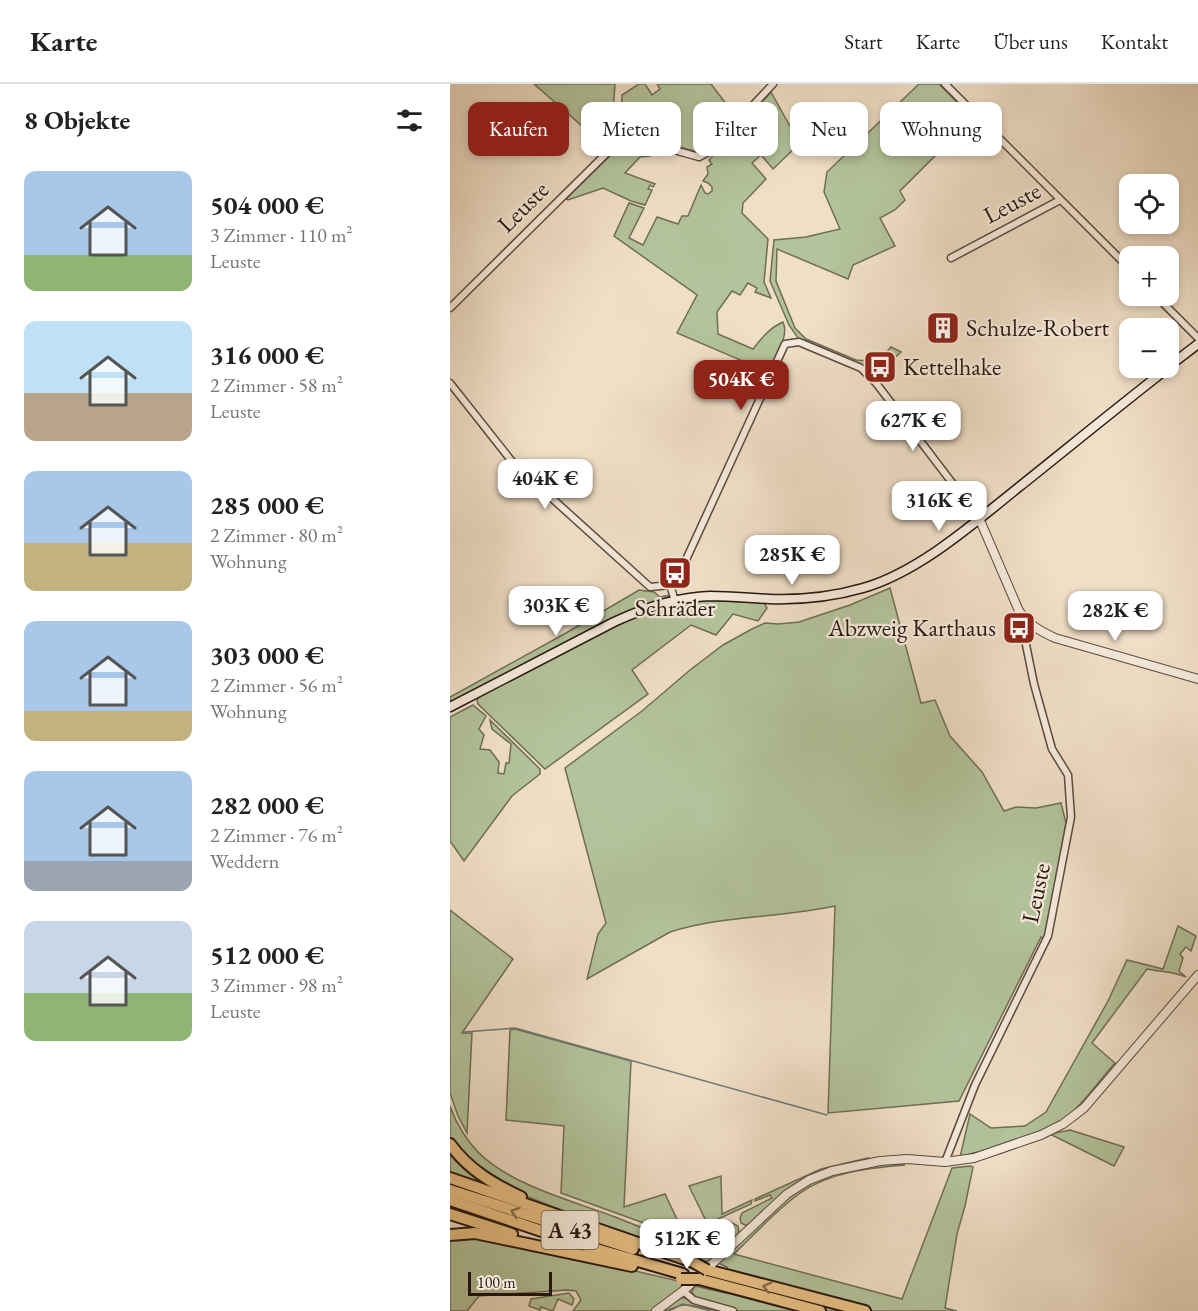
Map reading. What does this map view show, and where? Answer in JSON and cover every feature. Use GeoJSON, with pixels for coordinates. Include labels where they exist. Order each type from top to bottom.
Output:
{"type":"FeatureCollection","features":[{"type":"Feature","properties":{"kind":"highway"},"geometry":{"type":"LineString","coordinates":[[450,1144],[469,1166],[483,1176],[556,1214]]}},
{"type":"Feature","properties":{"kind":"highway"},"geometry":{"type":"LineString","coordinates":[[450,1178],[692,1264]]}},
{"type":"Feature","properties":{"kind":"highway","name":"A 43"},"geometry":{"type":"LineString","coordinates":[[450,1190],[604,1241],[692,1264],[723,1275],[865,1311]]}},
{"type":"Feature","properties":{"kind":"highway","name":"A 43"},"geometry":{"type":"LineString","coordinates":[[450,1200],[682,1277],[699,1279],[820,1311]]}},
{"type":"Feature","properties":{"kind":"highway"},"geometry":{"type":"LineString","coordinates":[[450,1214],[561,1250]]}},
{"type":"Feature","properties":{"kind":"highway"},"geometry":{"type":"LineString","coordinates":[[450,1235],[460,1232],[475,1233],[682,1277]]}},
{"type":"Feature","properties":{"kind":"main road"},"geometry":{"type":"LineString","coordinates":[[1179,359],[1198,344]]}},
{"type":"Feature","properties":{"kind":"main road"},"geometry":{"type":"LineString","coordinates":[[450,706],[629,615],[675,601],[708,596],[770,599],[814,598],[865,587],[912,565],[979,518],[1154,378]]}},
{"type":"Feature","properties":{"kind":"street","name":"Leuste"},"geometry":{"type":"LineString","coordinates":[[450,308],[621,139],[627,137],[699,156],[710,151],[773,84]]}},
{"type":"Feature","properties":{"kind":"street","name":"Leuste"},"geometry":{"type":"LineString","coordinates":[[945,84],[1119,258]]}},
{"type":"Feature","properties":{"kind":"street","name":"Leuste"},"geometry":{"type":"LineString","coordinates":[[951,258],[1060,200]]}},
{"type":"Feature","properties":{"kind":"street"},"geometry":{"type":"LineString","coordinates":[[1166,306],[1198,338]]}},
{"type":"Feature","properties":{"kind":"street"},"geometry":{"type":"LineString","coordinates":[[450,383],[514,464],[529,479],[646,585],[650,587],[670,585],[679,575],[785,344],[799,342],[864,370],[876,383],[979,518],[1024,619],[1038,630],[1055,638],[1198,680]]}},
{"type":"Feature","properties":{"kind":"street"},"geometry":{"type":"LineString","coordinates":[[864,370],[882,368],[876,383]]}},
{"type":"Feature","properties":{"kind":"street"},"geometry":{"type":"LineString","coordinates":[[670,585],[675,601]]}},
{"type":"Feature","properties":{"kind":"street","name":"Leuste"},"geometry":{"type":"LineString","coordinates":[[945,1162],[975,1085],[1048,936],[1071,817],[1068,775],[1052,749],[1029,662],[1023,630],[1024,619]]}},
{"type":"Feature","properties":{"kind":"street"},"geometry":{"type":"LineString","coordinates":[[656,1311],[683,1291],[787,1194],[809,1180],[832,1171],[880,1161],[907,1159],[945,1162],[974,1158],[1041,1136],[1063,1124],[1084,1108],[1198,975]]}},
{"type":"Feature","properties":{"kind":"street"},"geometry":{"type":"LineString","coordinates":[[683,1291],[694,1300],[732,1311]]}},
{"type":"Feature","properties":{"kind":"green space"},"geometry":{"type":"Polygon","coordinates":[[[534,84],[615,84],[614,102],[581,102],[581,125],[569,115],[569,102],[555,102],[534,84]]]}},
{"type":"Feature","properties":{"kind":"green space"},"geometry":{"type":"Polygon","coordinates":[[[639,84],[645,84],[652,95],[660,89],[657,84],[711,84],[725,102],[693,102],[693,151],[681,147],[681,102],[622,102],[622,95],[639,84]]]}},
{"type":"Feature","properties":{"kind":"green space"},"geometry":{"type":"Polygon","coordinates":[[[919,84],[939,84],[957,102],[900,102],[919,84]]]}},
{"type":"Feature","properties":{"kind":"green space"},"geometry":{"type":"Polygon","coordinates":[[[771,92],[777,102],[762,102],[771,92]]]}},
{"type":"Feature","properties":{"kind":"green space"},"geometry":{"type":"Polygon","coordinates":[[[778,105],[790,126],[790,153],[773,169],[762,156],[778,156],[778,105]]]}},
{"type":"Feature","properties":{"kind":"green space"},"geometry":{"type":"Polygon","coordinates":[[[880,121],[880,156],[935,156],[900,191],[905,200],[895,210],[880,218],[895,246],[853,265],[848,279],[777,249],[776,281],[795,328],[806,339],[856,360],[872,361],[882,357],[891,347],[901,352],[883,365],[862,367],[800,341],[789,325],[770,281],[774,240],[806,237],[840,229],[824,192],[827,172],[844,156],[868,156],[868,133],[880,121]]]}},
{"type":"Feature","properties":{"kind":"green space"},"geometry":{"type":"Polygon","coordinates":[[[610,156],[650,156],[640,157],[625,173],[655,184],[653,187],[650,185],[648,189],[652,190],[645,205],[603,188],[566,199],[610,156]]]}},
{"type":"Feature","properties":{"kind":"green space"},"geometry":{"type":"Polygon","coordinates":[[[713,156],[760,156],[752,163],[766,179],[743,203],[742,213],[768,239],[764,282],[771,298],[755,292],[757,288],[748,283],[740,295],[732,291],[717,312],[718,334],[753,349],[770,330],[783,322],[785,328],[783,341],[768,372],[677,333],[697,295],[614,236],[629,203],[644,208],[629,238],[643,245],[657,217],[678,224],[682,216],[688,216],[701,185],[705,193],[712,191],[712,187],[703,181],[708,174],[707,167],[712,164],[709,160],[713,156]]]}},
{"type":"Feature","properties":{"kind":"green space"},"geometry":{"type":"Polygon","coordinates":[[[890,588],[921,703],[935,700],[950,736],[982,772],[1004,811],[1016,807],[1036,808],[1061,803],[1066,823],[1047,930],[1043,939],[1041,937],[959,1101],[828,1113],[835,906],[690,926],[670,932],[587,979],[598,934],[606,923],[565,768],[642,711],[723,645],[765,623],[799,622],[850,605],[890,588]]]}},
{"type":"Feature","properties":{"kind":"green space"},"geometry":{"type":"Polygon","coordinates":[[[639,590],[654,592],[660,597],[670,595],[668,599],[450,703],[450,697],[639,590]]]}},
{"type":"Feature","properties":{"kind":"green space"},"geometry":{"type":"Polygon","coordinates":[[[700,600],[764,603],[767,608],[758,621],[733,614],[716,635],[691,625],[632,670],[648,694],[545,769],[478,704],[477,700],[481,693],[630,617],[667,606],[700,600]]]}},
{"type":"Feature","properties":{"kind":"green space"},"geometry":{"type":"Polygon","coordinates":[[[473,705],[486,716],[479,729],[484,735],[480,749],[490,750],[499,762],[498,773],[504,774],[506,763],[509,763],[511,744],[492,729],[490,720],[540,769],[540,774],[512,796],[464,861],[450,841],[450,717],[473,705]]]}},
{"type":"Feature","properties":{"kind":"green space"},"geometry":{"type":"Polygon","coordinates":[[[450,910],[513,959],[462,1033],[472,1033],[467,1133],[450,1093],[450,910]]]}},
{"type":"Feature","properties":{"kind":"green space"},"geometry":{"type":"Polygon","coordinates":[[[1178,926],[1196,936],[1191,951],[1186,947],[1180,954],[1183,958],[1179,971],[1186,977],[1147,969],[1092,1043],[1115,1063],[1076,1109],[1061,1122],[1038,1135],[960,1157],[970,1114],[991,1128],[1025,1126],[1046,1112],[1108,1001],[1127,960],[1163,969],[1178,926]]]}},
{"type":"Feature","properties":{"kind":"green space"},"geometry":{"type":"Polygon","coordinates":[[[515,1029],[631,1061],[624,1207],[665,1194],[683,1232],[706,1221],[689,1186],[721,1176],[722,1214],[752,1200],[751,1204],[685,1234],[663,1230],[561,1193],[564,1126],[506,1120],[510,1030],[515,1029]]]}},
{"type":"Feature","properties":{"kind":"green space"},"geometry":{"type":"Polygon","coordinates":[[[450,1106],[462,1131],[479,1153],[492,1164],[525,1183],[664,1235],[693,1236],[728,1221],[738,1226],[739,1233],[708,1262],[595,1224],[526,1196],[494,1180],[455,1146],[450,1138],[450,1106]]]}},
{"type":"Feature","properties":{"kind":"green space"},"geometry":{"type":"Polygon","coordinates":[[[1070,1130],[1124,1147],[1114,1166],[1050,1134],[1070,1130]]]}},
{"type":"Feature","properties":{"kind":"green space"},"geometry":{"type":"Polygon","coordinates":[[[450,1149],[495,1188],[450,1174],[450,1149]]]}},
{"type":"Feature","properties":{"kind":"green space"},"geometry":{"type":"Polygon","coordinates":[[[868,1158],[868,1160],[821,1172],[749,1225],[741,1223],[742,1213],[772,1198],[770,1195],[755,1201],[755,1199],[821,1169],[868,1158]]]}},
{"type":"Feature","properties":{"kind":"green space"},"geometry":{"type":"Polygon","coordinates":[[[879,1164],[905,1165],[850,1172],[811,1187],[782,1208],[734,1254],[902,1299],[952,1168],[970,1166],[973,1167],[957,1234],[945,1308],[957,1311],[739,1311],[693,1296],[692,1291],[695,1286],[726,1293],[727,1267],[718,1263],[792,1193],[821,1177],[879,1164]]]}},
{"type":"Feature","properties":{"kind":"green space"},"geometry":{"type":"Polygon","coordinates":[[[467,1235],[536,1248],[686,1284],[651,1311],[573,1311],[581,1300],[576,1291],[567,1290],[479,1296],[467,1311],[450,1311],[450,1238],[467,1235]]]}},
{"type":"Feature","properties":{"kind":"green space"},"geometry":{"type":"Polygon","coordinates":[[[569,1293],[574,1299],[572,1305],[558,1299],[553,1311],[529,1306],[531,1299],[569,1293]]]}},
{"type":"Feature","properties":{"kind":"green space"},"geometry":{"type":"Polygon","coordinates":[[[681,1298],[726,1311],[683,1305],[662,1311],[681,1298]]]}},
{"type":"Feature","properties":{"kind":"waterway"},"geometry":{"type":"LineString","coordinates":[[464,1032],[515,1028],[827,1115]]}},
{"type":"Feature","properties":{"kind":"waterway"},"geometry":{"type":"LineString","coordinates":[[669,1311],[683,1304],[711,1311]]}},
{"type":"Feature","properties":{"kind":"place","name":"Schulze-Robert"},"geometry":{"type":"Point","coordinates":[943,328]}},
{"type":"Feature","properties":{"kind":"place","name":"Kettelhake"},"geometry":{"type":"Point","coordinates":[880,367]}},
{"type":"Feature","properties":{"kind":"place","name":"Schräder"},"geometry":{"type":"Point","coordinates":[675,573]}},
{"type":"Feature","properties":{"kind":"place","name":"Abzweig Karthaus"},"geometry":{"type":"Point","coordinates":[1019,628]}}]}
